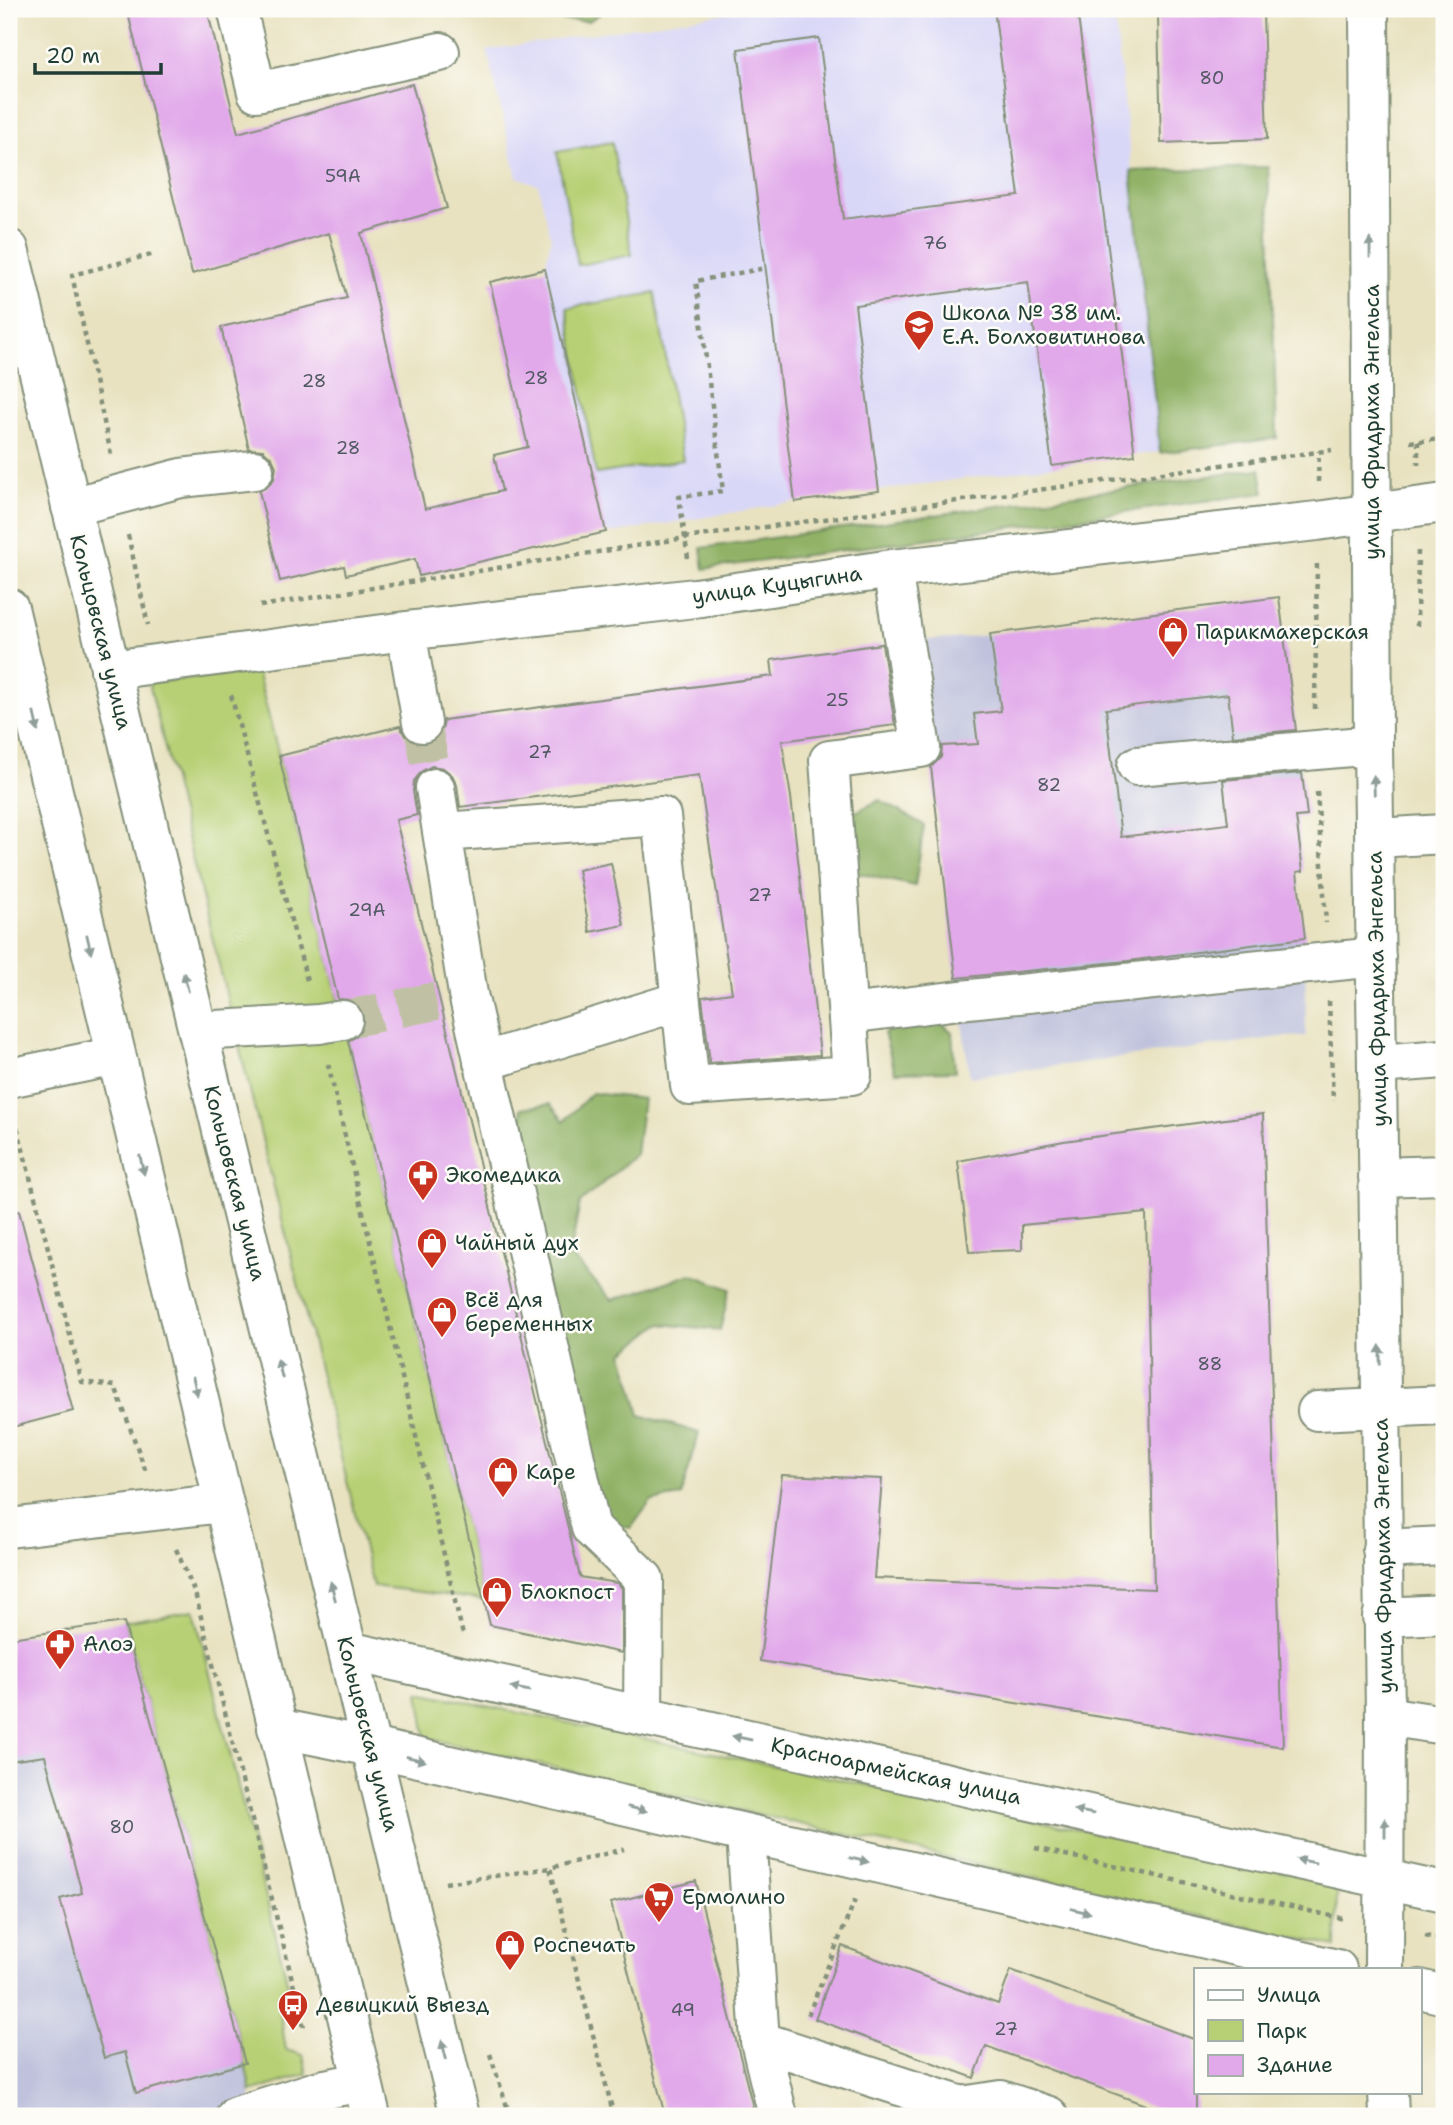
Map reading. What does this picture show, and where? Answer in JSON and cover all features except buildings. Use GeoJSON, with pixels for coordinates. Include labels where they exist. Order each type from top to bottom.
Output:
{"type":"FeatureCollection","features":[{"type":"Feature","properties":{"kind":"street"},"geometry":{"type":"LineString","coordinates":[[237,9],[257,92],[440,52]]}},
{"type":"Feature","properties":{"kind":"street","name":"улица Фридриха Энгельса"},"geometry":{"type":"LineString","coordinates":[[1369,9],[1373,745],[1385,1716],[1384,1968]]}},
{"type":"Feature","properties":{"kind":"street","name":"Кольцовская улица"},"geometry":{"type":"LineString","coordinates":[[9,249],[460,2116]]}},
{"type":"Feature","properties":{"kind":"street"},"geometry":{"type":"LineString","coordinates":[[71,506],[181,478],[254,470]]}},
{"type":"Feature","properties":{"kind":"street","name":"улица Куцыгина"},"geometry":{"type":"LineString","coordinates":[[110,670],[406,631],[695,598],[892,569],[1317,521],[1444,503]]}},
{"type":"Feature","properties":{"kind":"street"},"geometry":{"type":"LineString","coordinates":[[443,832],[661,816],[690,1086],[852,1075],[829,760],[921,748],[892,569]]}},
{"type":"Feature","properties":{"kind":"street"},"geometry":{"type":"LineString","coordinates":[[9,608],[17,682],[116,1056],[366,2099],[320,2090],[236,2116]]}},
{"type":"Feature","properties":{"kind":"street"},"geometry":{"type":"LineString","coordinates":[[406,631],[422,723]]}},
{"type":"Feature","properties":{"kind":"street"},"geometry":{"type":"LineString","coordinates":[[1137,766],[1373,745]]}},
{"type":"Feature","properties":{"kind":"street"},"geometry":{"type":"LineString","coordinates":[[435,788],[443,832],[454,997],[483,1062],[591,1528],[644,1579],[643,1716]]}},
{"type":"Feature","properties":{"kind":"street"},"geometry":{"type":"LineString","coordinates":[[1376,838],[1444,834]]}},
{"type":"Feature","properties":{"kind":"street"},"geometry":{"type":"LineString","coordinates":[[848,1014],[1377,957]]}},
{"type":"Feature","properties":{"kind":"street"},"geometry":{"type":"LineString","coordinates":[[483,1062],[680,1001]]}},
{"type":"Feature","properties":{"kind":"street"},"geometry":{"type":"LineString","coordinates":[[198,1031],[331,1022]]}},
{"type":"Feature","properties":{"kind":"street"},"geometry":{"type":"LineString","coordinates":[[10,1092],[116,1056]]}},
{"type":"Feature","properties":{"kind":"street"},"geometry":{"type":"LineString","coordinates":[[1378,1064],[1444,1059]]}},
{"type":"Feature","properties":{"kind":"street"},"geometry":{"type":"LineString","coordinates":[[1378,1177],[1444,1175]]}},
{"type":"Feature","properties":{"kind":"street"},"geometry":{"type":"LineString","coordinates":[[1317,1411],[1444,1405]]}},
{"type":"Feature","properties":{"kind":"street"},"geometry":{"type":"LineString","coordinates":[[9,1528],[223,1503]]}},
{"type":"Feature","properties":{"kind":"street"},"geometry":{"type":"LineString","coordinates":[[1381,1549],[1444,1546]]}},
{"type":"Feature","properties":{"kind":"street"},"geometry":{"type":"LineString","coordinates":[[1382,1617],[1444,1614]]}},
{"type":"Feature","properties":{"kind":"street","name":"Красноармейская улица"},"geometry":{"type":"LineString","coordinates":[[348,1651],[1444,1892]]}},
{"type":"Feature","properties":{"kind":"street"},"geometry":{"type":"LineString","coordinates":[[1385,1716],[1444,1725]]}},
{"type":"Feature","properties":{"kind":"street"},"geometry":{"type":"LineString","coordinates":[[277,1728],[371,1747],[1333,1968]]}},
{"type":"Feature","properties":{"kind":"street"},"geometry":{"type":"LineString","coordinates":[[746,1834],[777,2046],[778,2116]]}},
{"type":"Feature","properties":{"kind":"street"},"geometry":{"type":"LineString","coordinates":[[1422,1989],[1444,1994]]}},
{"type":"Feature","properties":{"kind":"street"},"geometry":{"type":"LineString","coordinates":[[777,2046],[962,2106],[1001,2100],[1049,2116]]}},
{"type":"Feature","properties":{"kind":"street"},"geometry":{"type":"LineString","coordinates":[[1388,2094],[1389,2116]]}},
{"type":"Feature","properties":{"kind":"path"},"geometry":{"type":"LineString","coordinates":[[154,254],[72,275],[148,625],[160,623]]}},
{"type":"Feature","properties":{"kind":"path"},"geometry":{"type":"LineString","coordinates":[[682,522],[679,497],[723,491],[695,281],[766,268]]}},
{"type":"Feature","properties":{"kind":"path"},"geometry":{"type":"LineString","coordinates":[[1418,441],[1444,439]]}},
{"type":"Feature","properties":{"kind":"path"},"geometry":{"type":"LineString","coordinates":[[249,607],[685,538],[1318,451]]}},
{"type":"Feature","properties":{"kind":"path"},"geometry":{"type":"LineString","coordinates":[[219,656],[331,1022],[463,1635]]}},
{"type":"Feature","properties":{"kind":"path"},"geometry":{"type":"LineString","coordinates":[[10,1092],[82,1382],[115,1386],[160,1510],[195,1593],[320,2090]]}},
{"type":"Feature","properties":{"kind":"path"},"geometry":{"type":"LineString","coordinates":[[448,1883],[550,1868],[631,1847]]}},
{"type":"Feature","properties":{"kind":"path"},"geometry":{"type":"LineString","coordinates":[[550,1868],[614,2116]]}},
{"type":"Feature","properties":{"kind":"path"},"geometry":{"type":"LineString","coordinates":[[777,2046],[855,1899]]}},
{"type":"Feature","properties":{"kind":"path"},"geometry":{"type":"LineString","coordinates":[[1420,1935],[1444,1940]]}},
{"type":"Feature","properties":{"kind":"shaded area","name":"Школа № 38 им. Е.А. Болховитинова"},"geometry":{"type":"Polygon","coordinates":[[[752,9],[1114,9],[1132,171],[1268,167],[1277,438],[795,502],[606,532],[545,269],[551,238],[538,185],[517,177],[487,50],[752,9]]]}},
{"type":"Feature","properties":{"kind":"shaded area"},"geometry":{"type":"Polygon","coordinates":[[[1279,597],[1307,816],[1296,818],[1303,871],[1297,872],[1305,938],[1306,1036],[970,1077],[956,982],[917,640],[954,639],[1279,597]]]}},
{"type":"Feature","properties":{"kind":"shaded area"},"geometry":{"type":"Polygon","coordinates":[[[124,1622],[245,2063],[255,2116],[9,2116],[9,1638],[124,1622]]]}},
{"type":"Feature","properties":{"kind":"green space"},"geometry":{"type":"Polygon","coordinates":[[[523,9],[607,9],[589,21],[528,19],[523,9]]]}},
{"type":"Feature","properties":{"kind":"green space"},"geometry":{"type":"Polygon","coordinates":[[[612,142],[632,255],[578,265],[557,152],[612,142]]]}},
{"type":"Feature","properties":{"kind":"green space"},"geometry":{"type":"Polygon","coordinates":[[[1268,167],[1277,438],[1160,453],[1131,171],[1268,167]]]}},
{"type":"Feature","properties":{"kind":"green space"},"geometry":{"type":"Polygon","coordinates":[[[655,293],[683,460],[596,474],[567,308],[655,293]]]}},
{"type":"Feature","properties":{"kind":"green space"},"geometry":{"type":"Polygon","coordinates":[[[1260,469],[1264,493],[704,569],[701,548],[1260,469]]]}},
{"type":"Feature","properties":{"kind":"green space"},"geometry":{"type":"Polygon","coordinates":[[[257,671],[484,1600],[373,1586],[149,683],[257,671]]]}},
{"type":"Feature","properties":{"kind":"green space"},"geometry":{"type":"Polygon","coordinates":[[[880,800],[924,825],[915,886],[848,871],[845,817],[880,800]]]}},
{"type":"Feature","properties":{"kind":"green space"},"geometry":{"type":"Polygon","coordinates":[[[931,1014],[952,1032],[955,1071],[895,1072],[884,1033],[931,1014]]]}},
{"type":"Feature","properties":{"kind":"green space"},"geometry":{"type":"Polygon","coordinates":[[[592,1093],[643,1099],[636,1154],[580,1203],[570,1255],[612,1300],[691,1274],[730,1289],[720,1330],[660,1324],[623,1353],[640,1415],[699,1433],[681,1496],[651,1501],[631,1528],[603,1523],[534,1232],[521,1108],[550,1104],[564,1121],[592,1093]]]}},
{"type":"Feature","properties":{"kind":"green space"},"geometry":{"type":"Polygon","coordinates":[[[194,1610],[293,2005],[280,2013],[286,2050],[303,2055],[307,2074],[251,2092],[124,1622],[194,1610]]]}},
{"type":"Feature","properties":{"kind":"green space"},"geometry":{"type":"Polygon","coordinates":[[[419,1692],[1337,1883],[1336,1947],[426,1738],[419,1692]]]}},
{"type":"Feature","properties":{"kind":"tunnel"},"geometry":{"type":"LineString","coordinates":[[422,723],[435,788]]}},
{"type":"Feature","properties":{"kind":"tunnel"},"geometry":{"type":"LineString","coordinates":[[343,1020],[440,1000]]}},
{"type":"Feature","properties":{"kind":"place","name":"Школа № 38 им. Е.А. Болховитинова"},"geometry":{"type":"Point","coordinates":[919,352]}},
{"type":"Feature","properties":{"kind":"place","name":"Парикмахерская"},"geometry":{"type":"Point","coordinates":[1173,659]}},
{"type":"Feature","properties":{"kind":"place","name":"Экомедика"},"geometry":{"type":"Point","coordinates":[423,1202]}},
{"type":"Feature","properties":{"kind":"place","name":"Чайный дух"},"geometry":{"type":"Point","coordinates":[432,1270]}},
{"type":"Feature","properties":{"kind":"place","name":"Всё для беременных"},"geometry":{"type":"Point","coordinates":[442,1339]}},
{"type":"Feature","properties":{"kind":"place","name":"Каре"},"geometry":{"type":"Point","coordinates":[503,1499]}},
{"type":"Feature","properties":{"kind":"place","name":"Блокпост"},"geometry":{"type":"Point","coordinates":[497,1619]}},
{"type":"Feature","properties":{"kind":"place","name":"Алоэ"},"geometry":{"type":"Point","coordinates":[60,1671]}},
{"type":"Feature","properties":{"kind":"place","name":"Ермолино"},"geometry":{"type":"Point","coordinates":[659,1924]}},
{"type":"Feature","properties":{"kind":"place","name":"Роспечать"},"geometry":{"type":"Point","coordinates":[510,1972]}},
{"type":"Feature","properties":{"kind":"place","name":"Девицкий Выезд"},"geometry":{"type":"Point","coordinates":[293,2032]}}]}
